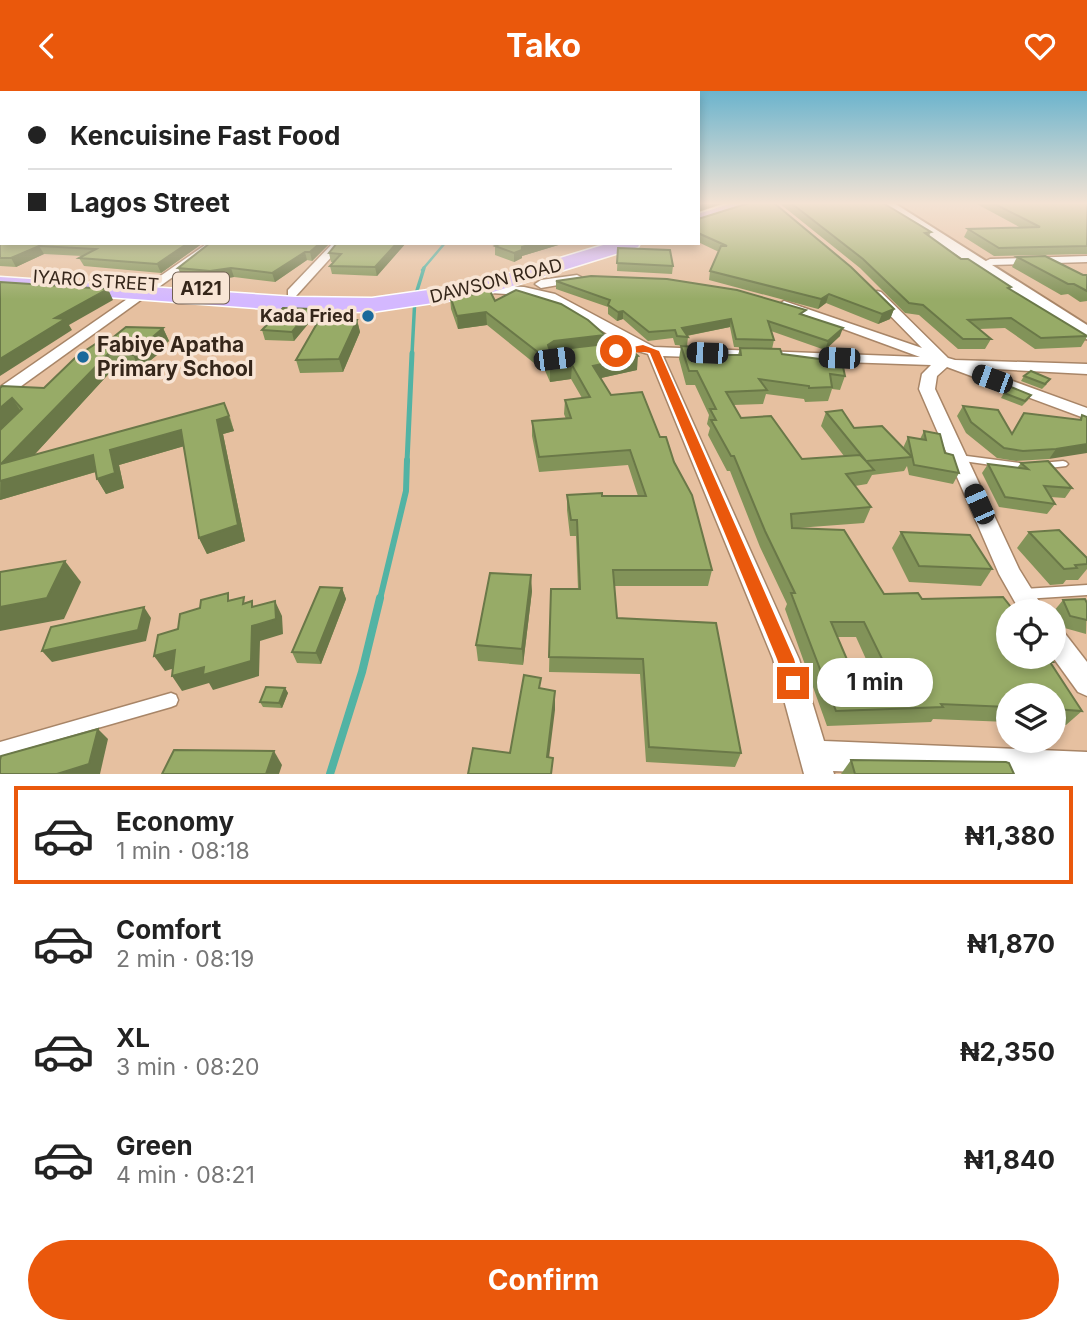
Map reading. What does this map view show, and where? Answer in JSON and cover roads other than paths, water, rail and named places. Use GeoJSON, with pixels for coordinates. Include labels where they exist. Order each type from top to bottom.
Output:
{"type":"FeatureCollection","features":[{"type":"Feature","properties":{"kind":"highway","name":"DAWSON ROAD"},"geometry":{"type":"LineString","coordinates":[[433,294],[585,245]]}},
{"type":"Feature","properties":{"kind":"highway","name":"DAWSON ROAD"},"geometry":{"type":"LineString","coordinates":[[400,298],[544,284],[627,245]]}},
{"type":"Feature","properties":{"kind":"highway","name":"IYARO STREET"},"geometry":{"type":"LineString","coordinates":[[0,274],[295,304],[400,298]]}},
{"type":"Feature","properties":{"kind":"highway","name":"IYARO STREET"},"geometry":{"type":"LineString","coordinates":[[0,283],[400,298]]}},
{"type":"Feature","properties":{"kind":"street"},"geometry":{"type":"LineString","coordinates":[[935,235],[1087,333]]}},
{"type":"Feature","properties":{"kind":"street"},"geometry":{"type":"LineString","coordinates":[[948,235],[1087,322]]}},
{"type":"Feature","properties":{"kind":"street"},"geometry":{"type":"LineString","coordinates":[[0,394],[212,245]]}},
{"type":"Feature","properties":{"kind":"street"},"geometry":{"type":"LineString","coordinates":[[292,293],[337,245]]}},
{"type":"Feature","properties":{"kind":"street"},"geometry":{"type":"LineString","coordinates":[[990,262],[1087,259]]}},
{"type":"Feature","properties":{"kind":"street"},"geometry":{"type":"LineString","coordinates":[[544,284],[590,277]]}},
{"type":"Feature","properties":{"kind":"street"},"geometry":{"type":"LineString","coordinates":[[863,281],[944,362]]}},
{"type":"Feature","properties":{"kind":"street"},"geometry":{"type":"LineString","coordinates":[[544,284],[642,350],[786,659],[817,764],[1087,767]]}},
{"type":"Feature","properties":{"kind":"street"},"geometry":{"type":"LineString","coordinates":[[773,302],[821,316],[1087,414]]}},
{"type":"Feature","properties":{"kind":"street"},"geometry":{"type":"LineString","coordinates":[[642,350],[1087,369]]}},
{"type":"Feature","properties":{"kind":"street"},"geometry":{"type":"LineString","coordinates":[[944,362],[930,373],[927,389],[1010,574],[1025,599]]}},
{"type":"Feature","properties":{"kind":"street"},"geometry":{"type":"LineString","coordinates":[[1066,655],[1087,683]]}},
{"type":"Feature","properties":{"kind":"lane"},"geometry":{"type":"LineString","coordinates":[[959,458],[1016,467],[1063,464]]}},
{"type":"Feature","properties":{"kind":"lane"},"geometry":{"type":"LineString","coordinates":[[1022,594],[1087,590]]}},
{"type":"Feature","properties":{"kind":"lane"},"geometry":{"type":"LineString","coordinates":[[0,749],[171,700]]}},
{"type":"Feature","properties":{"kind":"waterway"},"geometry":{"type":"LineString","coordinates":[[422,270],[443,245]]}},
{"type":"Feature","properties":{"kind":"waterway"},"geometry":{"type":"LineString","coordinates":[[412,354],[415,297],[424,268]]}},
{"type":"Feature","properties":{"kind":"waterway"},"geometry":{"type":"LineString","coordinates":[[407,462],[412,353]]}},
{"type":"Feature","properties":{"kind":"waterway"},"geometry":{"type":"LineString","coordinates":[[380,599],[406,491],[407,460]]}},
{"type":"Feature","properties":{"kind":"waterway"},"geometry":{"type":"LineString","coordinates":[[330,774],[362,672],[380,598]]}},
{"type":"Feature","properties":{"kind":"place","name":"Kada Fried"},"geometry":{"type":"Point","coordinates":[368,316]}},
{"type":"Feature","properties":{"kind":"place","name":"Fabiye Apatha Primary School"},"geometry":{"type":"Point","coordinates":[83,357]}}]}
